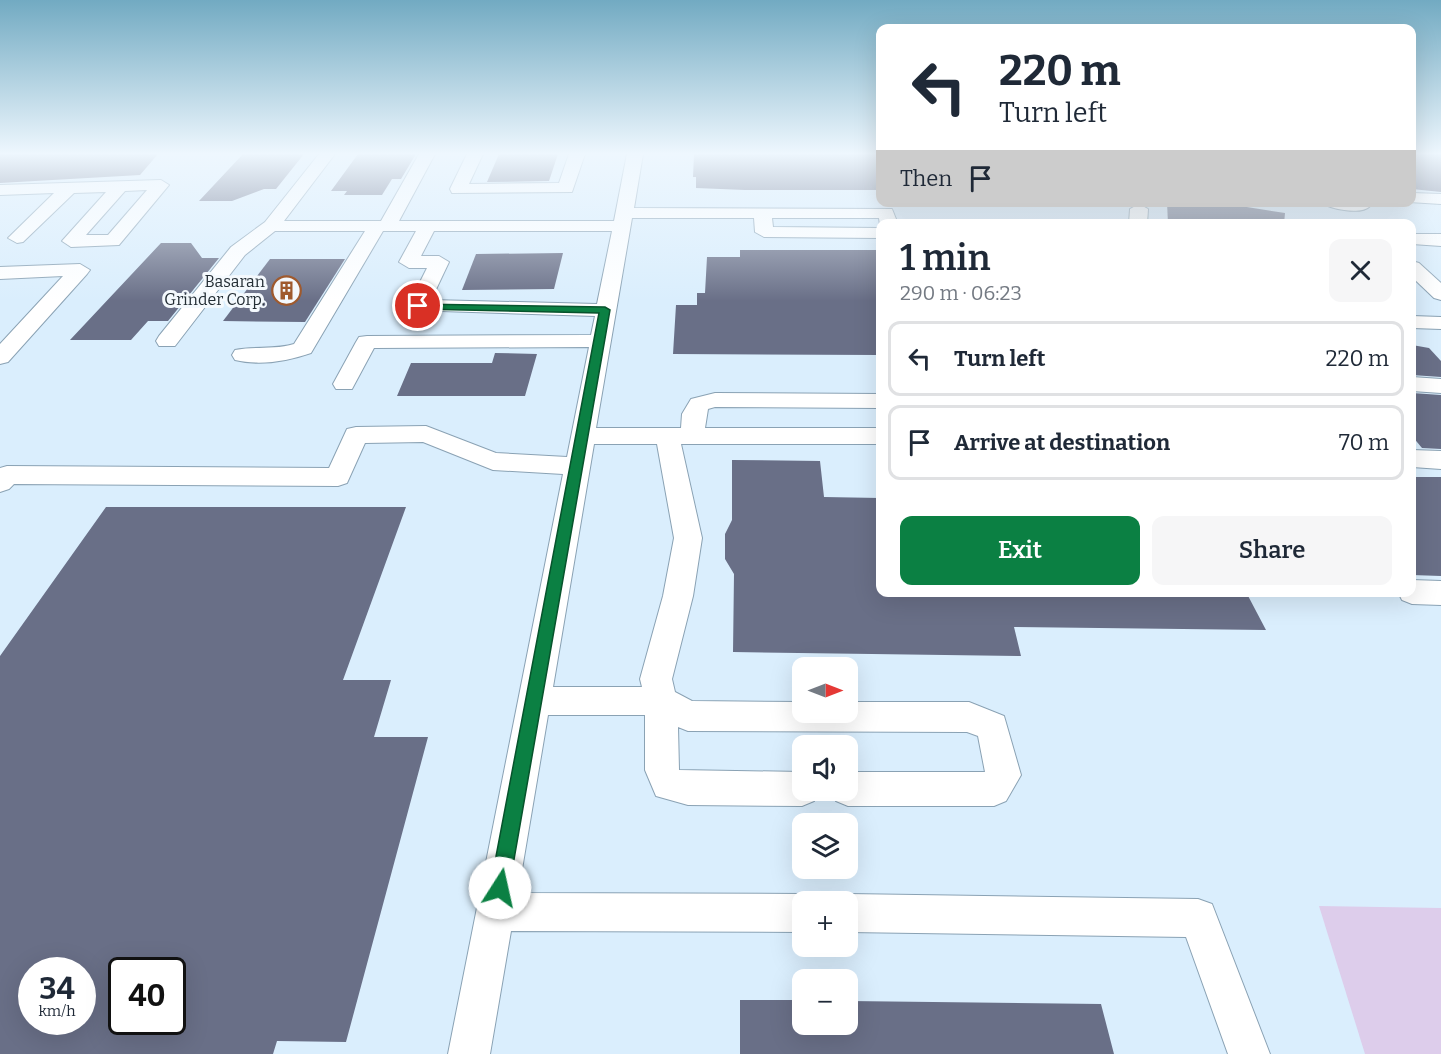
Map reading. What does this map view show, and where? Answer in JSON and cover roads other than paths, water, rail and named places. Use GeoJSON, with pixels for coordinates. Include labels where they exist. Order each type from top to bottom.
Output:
{"type":"FeatureCollection","features":[{"type":"Feature","properties":{"kind":"street"},"geometry":{"type":"LineString","coordinates":[[17,238],[53,203]]}},
{"type":"Feature","properties":{"kind":"street"},"geometry":{"type":"LineString","coordinates":[[105,203],[71,241],[113,241],[145,203]]}},
{"type":"Feature","properties":{"kind":"street"},"geometry":{"type":"LineString","coordinates":[[167,341],[238,251],[271,226],[289,203]]}},
{"type":"Feature","properties":{"kind":"street"},"geometry":{"type":"LineString","coordinates":[[243,356],[286,354],[303,348],[315,324],[396,203]]}},
{"type":"Feature","properties":{"kind":"street"},"geometry":{"type":"LineString","coordinates":[[448,203],[409,262],[439,262],[418,306],[605,310]]}},
{"type":"Feature","properties":{"kind":"street"},"geometry":{"type":"LineString","coordinates":[[470,1054],[624,203]]}},
{"type":"Feature","properties":{"kind":"street"},"geometry":{"type":"LineString","coordinates":[[271,226],[433,226],[763,213],[886,213],[888,219]]}},
{"type":"Feature","properties":{"kind":"street"},"geometry":{"type":"LineString","coordinates":[[763,213],[764,232],[876,233]]}},
{"type":"Feature","properties":{"kind":"street"},"geometry":{"type":"LineString","coordinates":[[1416,239],[1441,240]]}},
{"type":"Feature","properties":{"kind":"street"},"geometry":{"type":"LineString","coordinates":[[0,273],[80,270],[0,357]]}},
{"type":"Feature","properties":{"kind":"street"},"geometry":{"type":"LineString","coordinates":[[1416,272],[1441,294]]}},
{"type":"Feature","properties":{"kind":"street"},"geometry":{"type":"LineString","coordinates":[[1416,322],[1441,323]]}},
{"type":"Feature","properties":{"kind":"street"},"geometry":{"type":"LineString","coordinates":[[344,384],[367,342],[599,341]]}},
{"type":"Feature","properties":{"kind":"street"},"geometry":{"type":"LineString","coordinates":[[1416,384],[1441,386]]}},
{"type":"Feature","properties":{"kind":"street"},"geometry":{"type":"LineString","coordinates":[[792,789],[688,788],[668,784],[662,770],[661,701],[657,679],[678,596],[688,538],[680,435],[699,404],[715,400],[876,400]]}},
{"type":"Feature","properties":{"kind":"street"},"geometry":{"type":"LineString","coordinates":[[0,483],[7,475],[338,477],[356,435],[389,433],[426,434],[493,461],[576,466]]}},
{"type":"Feature","properties":{"kind":"street"},"geometry":{"type":"LineString","coordinates":[[582,436],[876,436]]}},
{"type":"Feature","properties":{"kind":"street"},"geometry":{"type":"LineString","coordinates":[[1416,459],[1441,460]]}},
{"type":"Feature","properties":{"kind":"street"},"geometry":{"type":"LineString","coordinates":[[1416,592],[1441,593]]}},
{"type":"Feature","properties":{"kind":"street"},"geometry":{"type":"LineString","coordinates":[[534,701],[661,701],[688,716],[969,717],[992,727],[1004,775],[994,789],[858,789]]}},
{"type":"Feature","properties":{"kind":"street"},"geometry":{"type":"LineString","coordinates":[[495,912],[792,913]]}},
{"type":"Feature","properties":{"kind":"street"},"geometry":{"type":"LineString","coordinates":[[858,913],[1198,918],[1249,1054]]}},
{"type":"Feature","properties":{"kind":"place","name":"Basaran Grinder Corp."},"geometry":{"type":"Point","coordinates":[286,290]}}]}
